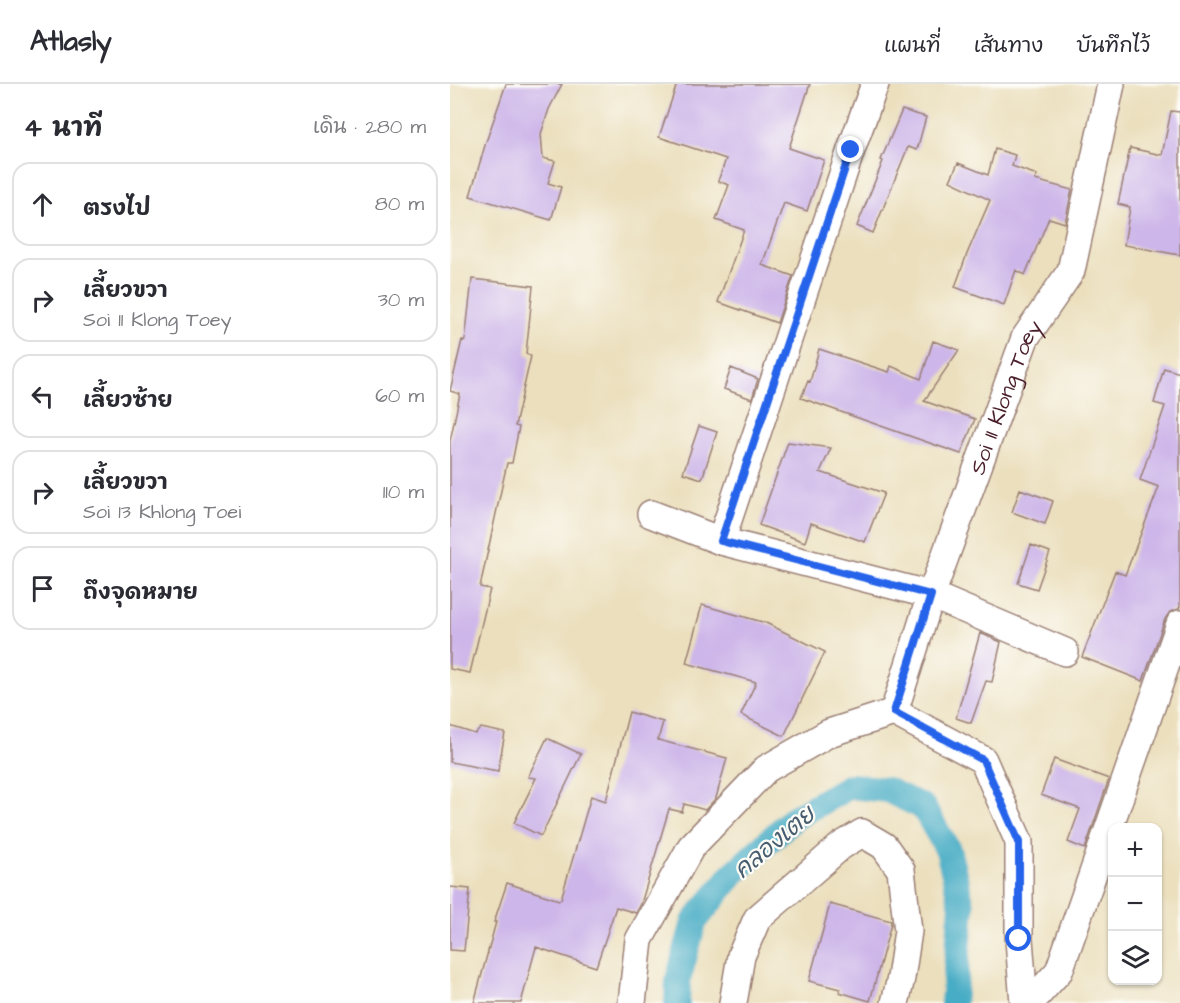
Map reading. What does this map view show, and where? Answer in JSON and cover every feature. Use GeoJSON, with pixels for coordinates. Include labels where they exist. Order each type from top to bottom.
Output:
{"type":"FeatureCollection","features":[{"type":"Feature","properties":{"kind":"street"},"geometry":{"type":"LineString","coordinates":[[721,541],[847,161],[875,84]]}},
{"type":"Feature","properties":{"kind":"street","name":"Soi 11 Klong Toey"},"geometry":{"type":"LineString","coordinates":[[894,712],[931,595],[1025,338],[1071,271],[1111,84]]}},
{"type":"Feature","properties":{"kind":"street"},"geometry":{"type":"LineString","coordinates":[[651,514],[721,541],[931,595],[1065,652]]}},
{"type":"Feature","properties":{"kind":"street"},"geometry":{"type":"LineString","coordinates":[[1030,1003],[1059,971],[1180,624]]}},
{"type":"Feature","properties":{"kind":"street"},"geometry":{"type":"LineString","coordinates":[[632,1003],[639,940],[691,848],[766,769],[829,733],[894,712],[983,760],[1019,842],[1019,939],[1024,1003]]}},
{"type":"Feature","properties":{"kind":"street"},"geometry":{"type":"LineString","coordinates":[[733,1003],[741,956],[757,918],[842,846],[862,832],[884,846],[901,870],[908,931],[896,1003]]}},
{"type":"Feature","properties":{"kind":"building"},"geometry":{"type":"Polygon","coordinates":[[[506,84],[562,84],[549,109],[541,134],[543,158],[555,161],[548,183],[561,187],[551,220],[470,196],[506,84]]]}},
{"type":"Feature","properties":{"kind":"building"},"geometry":{"type":"Polygon","coordinates":[[[677,84],[810,84],[789,148],[824,160],[807,211],[784,203],[762,265],[793,276],[777,323],[718,302],[744,230],[716,220],[729,185],[718,181],[726,159],[659,137],[677,84]]]}},
{"type":"Feature","properties":{"kind":"building"},"geometry":{"type":"Polygon","coordinates":[[[902,110],[926,117],[917,150],[908,147],[873,233],[857,226],[902,110]]]}},
{"type":"Feature","properties":{"kind":"building"},"geometry":{"type":"Polygon","coordinates":[[[1171,111],[1180,112],[1180,255],[1124,245],[1130,207],[1118,204],[1130,148],[1162,155],[1171,111]]]}},
{"type":"Feature","properties":{"kind":"building"},"geometry":{"type":"Polygon","coordinates":[[[995,149],[1015,155],[1012,166],[1037,175],[1035,180],[1072,190],[1065,223],[1049,218],[1025,275],[1016,270],[1004,305],[955,287],[990,200],[950,181],[958,163],[988,175],[995,149]]]}},
{"type":"Feature","properties":{"kind":"building"},"geometry":{"type":"Polygon","coordinates":[[[472,279],[533,286],[526,354],[531,356],[515,426],[519,427],[512,463],[507,463],[480,587],[490,589],[470,673],[450,669],[450,441],[460,394],[450,391],[462,340],[465,341],[472,279]]]}},
{"type":"Feature","properties":{"kind":"building"},"geometry":{"type":"Polygon","coordinates":[[[933,341],[959,350],[924,401],[975,419],[961,454],[801,398],[808,381],[810,382],[819,349],[889,372],[891,366],[921,379],[933,341]]]}},
{"type":"Feature","properties":{"kind":"building"},"geometry":{"type":"Polygon","coordinates":[[[731,368],[758,379],[752,399],[724,389],[731,368]]]}},
{"type":"Feature","properties":{"kind":"building"},"geometry":{"type":"Polygon","coordinates":[[[1164,368],[1180,373],[1180,606],[1179,609],[1170,612],[1165,619],[1143,681],[1082,657],[1115,571],[1125,575],[1159,487],[1140,480],[1165,406],[1154,403],[1164,368]]]}},
{"type":"Feature","properties":{"kind":"building"},"geometry":{"type":"Polygon","coordinates":[[[699,426],[717,432],[702,479],[683,473],[699,426]]]}},
{"type":"Feature","properties":{"kind":"building"},"geometry":{"type":"Polygon","coordinates":[[[788,442],[831,448],[820,472],[884,493],[865,542],[811,523],[805,542],[759,525],[788,442]]]}},
{"type":"Feature","properties":{"kind":"building"},"geometry":{"type":"Polygon","coordinates":[[[1020,489],[1053,501],[1045,524],[1012,512],[1020,489]]]}},
{"type":"Feature","properties":{"kind":"building"},"geometry":{"type":"Polygon","coordinates":[[[1031,545],[1050,552],[1037,589],[1018,583],[1031,545]]]}},
{"type":"Feature","properties":{"kind":"building"},"geometry":{"type":"Polygon","coordinates":[[[702,605],[766,623],[825,652],[784,736],[741,715],[756,682],[686,663],[702,605]]]}},
{"type":"Feature","properties":{"kind":"building"},"geometry":{"type":"Polygon","coordinates":[[[980,633],[1001,642],[992,682],[986,681],[971,723],[956,718],[980,633]]]}},
{"type":"Feature","properties":{"kind":"building"},"geometry":{"type":"Polygon","coordinates":[[[629,712],[663,722],[658,740],[727,758],[716,798],[705,810],[684,804],[682,812],[669,809],[641,904],[636,913],[616,907],[596,967],[536,947],[521,1003],[474,1003],[496,922],[494,922],[507,883],[561,899],[591,796],[606,801],[629,712]]]}},
{"type":"Feature","properties":{"kind":"building"},"geometry":{"type":"Polygon","coordinates":[[[450,726],[475,734],[481,728],[505,733],[498,771],[450,762],[450,726]]]}},
{"type":"Feature","properties":{"kind":"building"},"geometry":{"type":"Polygon","coordinates":[[[547,738],[581,754],[541,836],[514,823],[536,778],[528,777],[547,738]]]}},
{"type":"Feature","properties":{"kind":"building"},"geometry":{"type":"Polygon","coordinates":[[[1054,759],[1109,779],[1085,849],[1068,842],[1080,809],[1041,795],[1054,759]]]}},
{"type":"Feature","properties":{"kind":"building"},"geometry":{"type":"Polygon","coordinates":[[[450,887],[470,889],[464,951],[450,950],[450,887]]]}},
{"type":"Feature","properties":{"kind":"building"},"geometry":{"type":"Polygon","coordinates":[[[830,904],[891,921],[870,1001],[839,992],[840,989],[809,981],[830,904]]]}},
{"type":"Feature","properties":{"kind":"waterway","name":"คลองเตย"},"geometry":{"type":"LineString","coordinates":[[677,1003],[678,980],[694,922],[733,874],[794,818],[850,786],[887,790],[923,807],[948,850],[962,906],[953,1003]]}},
{"type":"Feature","properties":{"kind":"route"},"geometry":{"type":"LineString","coordinates":[[851,150],[721,541],[931,595],[894,712],[983,760],[1019,842],[1019,939]]}}]}
